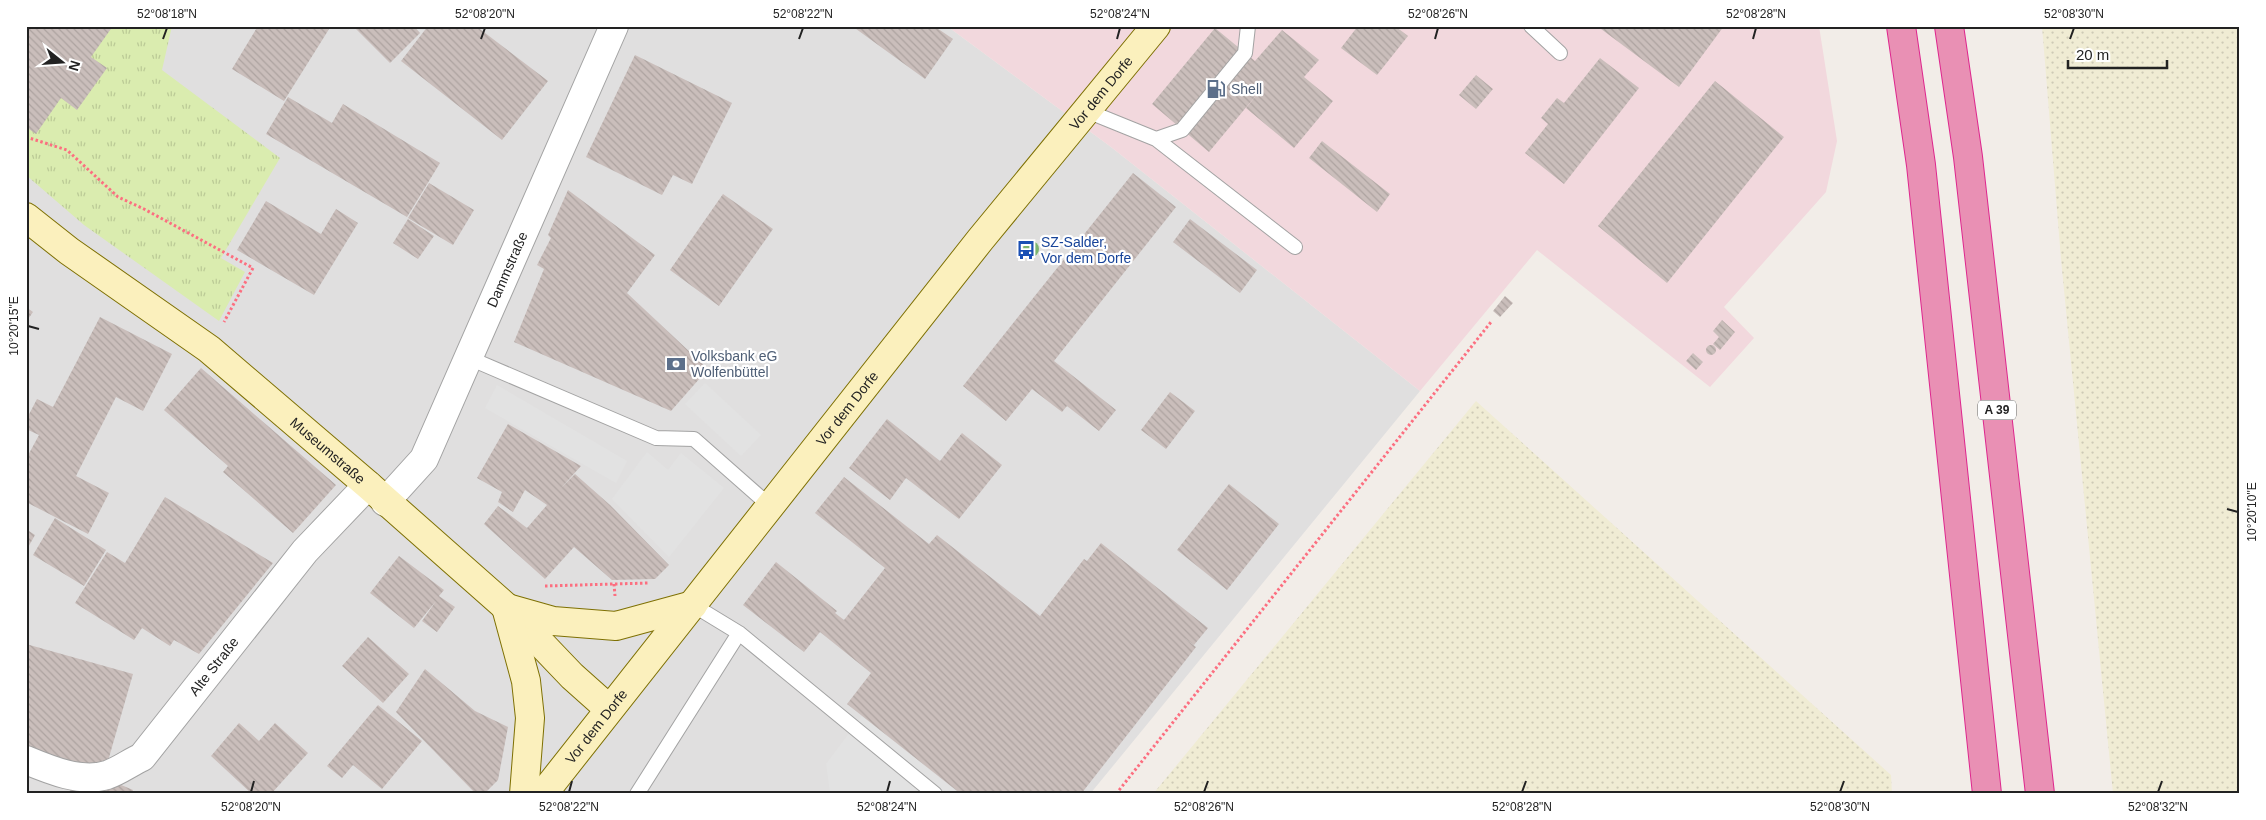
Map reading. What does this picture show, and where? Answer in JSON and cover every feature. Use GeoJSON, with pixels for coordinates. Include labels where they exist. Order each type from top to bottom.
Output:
{"type":"FeatureCollection","features":[{"type":"Feature","properties":{"kind":"highway"},"geometry":{"type":"LineString","coordinates":[[1901,26],[1921,165],[1987,794]]}},
{"type":"Feature","properties":{"kind":"highway","name":"A 39"},"geometry":{"type":"LineString","coordinates":[[1949,26],[1968,157],[2040,794]]}},
{"type":"Feature","properties":{"kind":"main road","name":"Vor dem Dorfe"},"geometry":{"type":"LineString","coordinates":[[543,794],[974,248],[1156,26]]}},
{"type":"Feature","properties":{"kind":"main road","name":"Museumstraße"},"geometry":{"type":"LineString","coordinates":[[26,216],[69,251],[209,350],[377,493],[506,607],[572,676],[609,709]]}},
{"type":"Feature","properties":{"kind":"main road"},"geometry":{"type":"LineString","coordinates":[[506,607],[553,621],[616,626],[693,605]]}},
{"type":"Feature","properties":{"kind":"main road"},"geometry":{"type":"LineString","coordinates":[[506,607],[526,682],[530,718],[524,794]]}},
{"type":"Feature","properties":{"kind":"street","name":"Dammstraße"},"geometry":{"type":"LineString","coordinates":[[377,493],[424,459],[614,26]]}},
{"type":"Feature","properties":{"kind":"street","name":"Alte Straße"},"geometry":{"type":"LineString","coordinates":[[26,760],[59,774],[79,777],[106,776],[142,756],[305,551],[377,493]]}},
{"type":"Feature","properties":{"kind":"lane"},"geometry":{"type":"LineString","coordinates":[[1156,139],[1182,130],[1233,68],[1245,53],[1248,26]]}},
{"type":"Feature","properties":{"kind":"lane"},"geometry":{"type":"LineString","coordinates":[[1531,26],[1560,53]]}},
{"type":"Feature","properties":{"kind":"lane"},"geometry":{"type":"LineString","coordinates":[[1087,111],[1156,139],[1295,247]]}},
{"type":"Feature","properties":{"kind":"lane"},"geometry":{"type":"LineString","coordinates":[[469,358],[656,438],[694,439],[770,506]]}},
{"type":"Feature","properties":{"kind":"lane"},"geometry":{"type":"LineString","coordinates":[[693,605],[739,634],[935,794]]}},
{"type":"Feature","properties":{"kind":"lane"},"geometry":{"type":"LineString","coordinates":[[637,794],[739,634]]}},
{"type":"Feature","properties":{"kind":"path"},"geometry":{"type":"LineString","coordinates":[[26,137],[67,150],[118,197],[253,268],[209,350]]}},
{"type":"Feature","properties":{"kind":"path"},"geometry":{"type":"LineString","coordinates":[[1116,794],[1492,322]]}},
{"type":"Feature","properties":{"kind":"path"},"geometry":{"type":"LineString","coordinates":[[506,607],[546,585],[653,583]]}},
{"type":"Feature","properties":{"kind":"shaded area"},"geometry":{"type":"Polygon","coordinates":[[[26,26],[953,26],[951,29],[1111,147],[1420,391],[1090,794],[26,794],[26,26]]]}},
{"type":"Feature","properties":{"kind":"shaded area"},"geometry":{"type":"Polygon","coordinates":[[[953,26],[1819,26],[1837,141],[1826,192],[1724,307],[1754,338],[1710,387],[1537,250],[1420,391],[1111,147],[951,29],[953,26]]]}},
{"type":"Feature","properties":{"kind":"shaded area"},"geometry":{"type":"Polygon","coordinates":[[[2042,26],[2240,26],[2240,794],[2113,794],[2061,259],[2042,26]]]}},
{"type":"Feature","properties":{"kind":"shaded area"},"geometry":{"type":"Polygon","coordinates":[[[705,383],[761,435],[741,456],[685,404],[705,383]]]}},
{"type":"Feature","properties":{"kind":"shaded area"},"geometry":{"type":"Polygon","coordinates":[[[497,385],[627,461],[616,483],[485,408],[497,385]]]}},
{"type":"Feature","properties":{"kind":"shaded area"},"geometry":{"type":"Polygon","coordinates":[[[1476,401],[1891,775],[1892,794],[1153,794],[1476,401]]]}},
{"type":"Feature","properties":{"kind":"shaded area"},"geometry":{"type":"Polygon","coordinates":[[[647,452],[668,470],[681,453],[724,488],[669,557],[612,499],[647,452]]]}},
{"type":"Feature","properties":{"kind":"shaded area"},"geometry":{"type":"Polygon","coordinates":[[[862,716],[960,794],[830,794],[826,764],[862,716]]]}},
{"type":"Feature","properties":{"kind":"green space"},"geometry":{"type":"Polygon","coordinates":[[[26,26],[172,26],[162,70],[280,158],[221,258],[245,272],[219,321],[84,225],[26,175],[26,26]]]}},
{"type":"Feature","properties":{"kind":"building"},"geometry":{"type":"Polygon","coordinates":[[[26,26],[113,26],[91,57],[107,68],[77,110],[61,98],[36,134],[26,127],[26,26]]]}},
{"type":"Feature","properties":{"kind":"building"},"geometry":{"type":"Polygon","coordinates":[[[258,26],[331,26],[284,101],[232,69],[258,26]]]}},
{"type":"Feature","properties":{"kind":"building"},"geometry":{"type":"Polygon","coordinates":[[[353,26],[414,26],[420,33],[390,63],[353,26]]]}},
{"type":"Feature","properties":{"kind":"building"},"geometry":{"type":"Polygon","coordinates":[[[428,26],[476,26],[548,81],[502,140],[401,61],[428,26]]]}},
{"type":"Feature","properties":{"kind":"building"},"geometry":{"type":"Polygon","coordinates":[[[852,26],[934,26],[953,39],[925,79],[852,26]]]}},
{"type":"Feature","properties":{"kind":"building"},"geometry":{"type":"Polygon","coordinates":[[[1358,26],[1395,26],[1408,36],[1377,75],[1341,48],[1358,26]]]}},
{"type":"Feature","properties":{"kind":"building"},"geometry":{"type":"Polygon","coordinates":[[[1597,26],[1724,26],[1679,87],[1597,26]]]}},
{"type":"Feature","properties":{"kind":"building"},"geometry":{"type":"Polygon","coordinates":[[[1215,28],[1255,61],[1282,30],[1319,60],[1304,77],[1333,101],[1294,148],[1246,108],[1273,75],[1209,152],[1152,104],[1215,28]]]}},
{"type":"Feature","properties":{"kind":"building"},"geometry":{"type":"Polygon","coordinates":[[[635,55],[732,103],[692,184],[673,175],[662,195],[586,157],[635,55]]]}},
{"type":"Feature","properties":{"kind":"building"},"geometry":{"type":"Polygon","coordinates":[[[1600,58],[1639,88],[1564,184],[1525,153],[1548,124],[1541,118],[1557,98],[1564,103],[1600,58]]]}},
{"type":"Feature","properties":{"kind":"building"},"geometry":{"type":"Polygon","coordinates":[[[1476,75],[1493,89],[1476,109],[1459,95],[1476,75]]]}},
{"type":"Feature","properties":{"kind":"building"},"geometry":{"type":"Polygon","coordinates":[[[1715,81],[1784,137],[1667,283],[1598,226],[1715,81]]]}},
{"type":"Feature","properties":{"kind":"building"},"geometry":{"type":"Polygon","coordinates":[[[288,97],[332,123],[343,104],[440,163],[407,217],[266,134],[288,97]]]}},
{"type":"Feature","properties":{"kind":"building"},"geometry":{"type":"Polygon","coordinates":[[[1322,141],[1390,194],[1377,212],[1309,158],[1322,141]]]}},
{"type":"Feature","properties":{"kind":"building"},"geometry":{"type":"Polygon","coordinates":[[[1133,173],[1176,207],[1054,361],[1116,410],[1099,431],[1067,406],[1062,412],[1032,389],[1006,421],[963,386],[1133,173]]]}},
{"type":"Feature","properties":{"kind":"building"},"geometry":{"type":"Polygon","coordinates":[[[429,183],[474,210],[453,245],[408,218],[429,183]]]}},
{"type":"Feature","properties":{"kind":"building"},"geometry":{"type":"Polygon","coordinates":[[[568,190],[655,255],[627,293],[708,369],[671,411],[514,342],[544,269],[537,265],[551,238],[548,235],[568,190]]]}},
{"type":"Feature","properties":{"kind":"building"},"geometry":{"type":"Polygon","coordinates":[[[723,194],[773,229],[719,306],[670,270],[723,194]]]}},
{"type":"Feature","properties":{"kind":"building"},"geometry":{"type":"Polygon","coordinates":[[[266,201],[321,234],[336,209],[358,223],[314,295],[237,250],[266,201]]]}},
{"type":"Feature","properties":{"kind":"building"},"geometry":{"type":"Polygon","coordinates":[[[408,219],[434,236],[418,259],[393,243],[408,219]]]}},
{"type":"Feature","properties":{"kind":"building"},"geometry":{"type":"Polygon","coordinates":[[[1190,219],[1257,270],[1240,293],[1173,242],[1190,219]]]}},
{"type":"Feature","properties":{"kind":"building"},"geometry":{"type":"Polygon","coordinates":[[[1505,296],[1513,303],[1500,317],[1493,311],[1505,296]]]}},
{"type":"Feature","properties":{"kind":"building"},"geometry":{"type":"Polygon","coordinates":[[[26,307],[33,312],[26,322],[26,307]]]}},
{"type":"Feature","properties":{"kind":"building"},"geometry":{"type":"Polygon","coordinates":[[[100,317],[172,354],[143,411],[116,397],[76,476],[109,493],[88,534],[26,502],[26,459],[39,435],[26,429],[26,420],[37,399],[53,407],[100,317]]]}},
{"type":"Feature","properties":{"kind":"building"},"geometry":{"type":"Polygon","coordinates":[[[1722,320],[1735,332],[1720,350],[1713,344],[1719,337],[1713,331],[1722,320]]]}},
{"type":"Feature","properties":{"kind":"building"},"geometry":{"type":"Polygon","coordinates":[[[1711,345],[1716,350],[1711,355],[1706,350],[1711,345]]]}},
{"type":"Feature","properties":{"kind":"building"},"geometry":{"type":"Polygon","coordinates":[[[1693,353],[1703,362],[1696,370],[1686,361],[1693,353]]]}},
{"type":"Feature","properties":{"kind":"building"},"geometry":{"type":"Polygon","coordinates":[[[201,368],[336,485],[293,533],[223,472],[228,466],[164,410],[201,368]]]}},
{"type":"Feature","properties":{"kind":"building"},"geometry":{"type":"Polygon","coordinates":[[[1170,392],[1195,411],[1166,449],[1141,430],[1170,392]]]}},
{"type":"Feature","properties":{"kind":"building"},"geometry":{"type":"Polygon","coordinates":[[[887,419],[940,461],[962,433],[1002,465],[959,519],[906,478],[890,500],[849,468],[887,419]]]}},
{"type":"Feature","properties":{"kind":"building"},"geometry":{"type":"Polygon","coordinates":[[[508,424],[581,466],[561,488],[575,474],[610,505],[669,565],[655,579],[612,580],[574,547],[545,579],[484,524],[498,506],[527,528],[547,505],[525,490],[513,512],[498,502],[502,492],[477,478],[508,424]]]}},
{"type":"Feature","properties":{"kind":"building"},"geometry":{"type":"Polygon","coordinates":[[[844,477],[929,544],[937,535],[1040,616],[1084,559],[1087,561],[1101,543],[1208,628],[1194,645],[1183,637],[1196,647],[1081,794],[961,794],[847,704],[871,673],[820,632],[804,652],[743,605],[776,562],[837,611],[835,613],[844,620],[885,568],[815,513],[844,477]]]}},
{"type":"Feature","properties":{"kind":"building"},"geometry":{"type":"Polygon","coordinates":[[[1229,484],[1279,524],[1227,590],[1177,550],[1229,484]]]}},
{"type":"Feature","properties":{"kind":"building"},"geometry":{"type":"Polygon","coordinates":[[[165,497],[273,563],[199,654],[174,640],[170,646],[142,628],[134,640],[75,603],[107,552],[125,563],[165,497]]]}},
{"type":"Feature","properties":{"kind":"building"},"geometry":{"type":"Polygon","coordinates":[[[55,518],[106,550],[84,586],[33,555],[55,518]]]}},
{"type":"Feature","properties":{"kind":"building"},"geometry":{"type":"Polygon","coordinates":[[[26,529],[35,535],[26,551],[26,529]]]}},
{"type":"Feature","properties":{"kind":"building"},"geometry":{"type":"Polygon","coordinates":[[[399,556],[444,590],[439,596],[455,607],[437,632],[422,621],[436,601],[414,628],[370,593],[399,556]]]}},
{"type":"Feature","properties":{"kind":"building"},"geometry":{"type":"Polygon","coordinates":[[[368,637],[409,674],[383,703],[342,666],[368,637]]]}},
{"type":"Feature","properties":{"kind":"building"},"geometry":{"type":"Polygon","coordinates":[[[26,644],[133,674],[108,761],[88,767],[26,747],[26,644]]]}},
{"type":"Feature","properties":{"kind":"building"},"geometry":{"type":"Polygon","coordinates":[[[425,669],[475,711],[508,727],[498,780],[484,794],[476,794],[396,712],[425,669]]]}},
{"type":"Feature","properties":{"kind":"building"},"geometry":{"type":"Polygon","coordinates":[[[378,705],[422,741],[382,789],[353,765],[342,778],[327,766],[378,705]]]}},
{"type":"Feature","properties":{"kind":"building"},"geometry":{"type":"Polygon","coordinates":[[[239,723],[259,741],[275,723],[308,753],[271,794],[252,794],[211,756],[239,723]]]}},
{"type":"Feature","properties":{"kind":"building"},"geometry":{"type":"Polygon","coordinates":[[[107,779],[133,790],[132,794],[101,794],[107,779]]]}},
{"type":"Feature","properties":{"kind":"building"},"geometry":{"type":"Polygon","coordinates":[[[71,789],[81,794],[69,794],[71,789]]]}},
{"type":"Feature","properties":{"kind":"place","name":"Shell"},"geometry":{"type":"Point","coordinates":[1216,89]}},
{"type":"Feature","properties":{"kind":"place","name":"SZ-Salder, Vor dem Dorfe"},"geometry":{"type":"Point","coordinates":[1026,250]}},
{"type":"Feature","properties":{"kind":"place","name":"Volksbank eG Wolfenbüttel"},"geometry":{"type":"Point","coordinates":[676,364]}}]}
